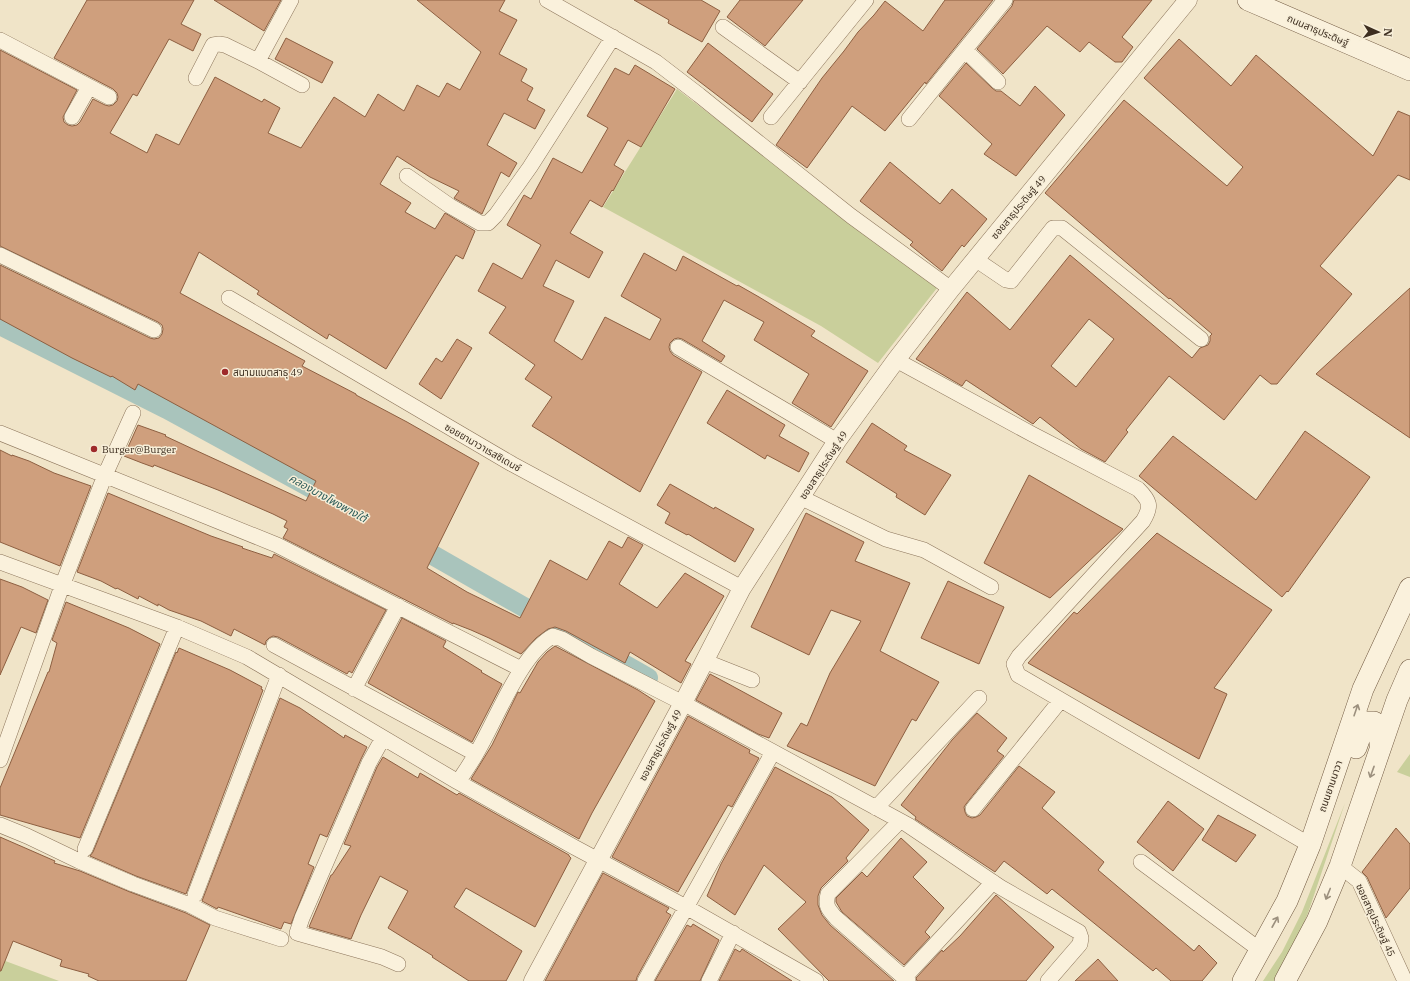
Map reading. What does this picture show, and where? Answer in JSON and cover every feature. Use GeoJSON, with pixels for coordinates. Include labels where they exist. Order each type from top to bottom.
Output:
{"type":"FeatureCollection","features":[{"type":"Feature","properties":{"kind":"main road","name":"ถนนสาธุประดิษฐ์"},"geometry":{"type":"LineString","coordinates":[[1248,0],[1410,70]]}},
{"type":"Feature","properties":{"kind":"main road","name":"ถนนยานนาวา"},"geometry":{"type":"LineString","coordinates":[[1243,981],[1287,901],[1310,845],[1363,689],[1410,588]]}},
{"type":"Feature","properties":{"kind":"main road"},"geometry":{"type":"LineString","coordinates":[[1286,981],[1317,921],[1340,866],[1397,700],[1410,670]]}},
{"type":"Feature","properties":{"kind":"main road"},"geometry":{"type":"LineString","coordinates":[[1329,790],[1345,776],[1364,726],[1368,722],[1374,722],[1380,726],[1380,748]]}},
{"type":"Feature","properties":{"kind":"street"},"geometry":{"type":"LineString","coordinates":[[258,61],[291,0]]}},
{"type":"Feature","properties":{"kind":"street"},"geometry":{"type":"LineString","coordinates":[[547,0],[656,62],[851,216],[951,289]]}},
{"type":"Feature","properties":{"kind":"street"},"geometry":{"type":"LineString","coordinates":[[771,117],[866,0]]}},
{"type":"Feature","properties":{"kind":"street"},"geometry":{"type":"LineString","coordinates":[[909,119],[1005,0]]}},
{"type":"Feature","properties":{"kind":"street","name":"ซอยสาธุประดิษฐ์ 49"},"geometry":{"type":"LineString","coordinates":[[533,981],[683,703],[742,588],[802,498],[837,441],[896,360],[951,289],[1188,0]]}},
{"type":"Feature","properties":{"kind":"street"},"geometry":{"type":"LineString","coordinates":[[723,27],[800,82]]}},
{"type":"Feature","properties":{"kind":"street"},"geometry":{"type":"LineString","coordinates":[[407,176],[450,206],[480,223],[488,223],[496,215],[530,167],[613,37]]}},
{"type":"Feature","properties":{"kind":"street"},"geometry":{"type":"LineString","coordinates":[[0,40],[109,97]]}},
{"type":"Feature","properties":{"kind":"street"},"geometry":{"type":"LineString","coordinates":[[196,78],[213,45],[219,44],[225,45],[258,61],[302,85]]}},
{"type":"Feature","properties":{"kind":"street"},"geometry":{"type":"LineString","coordinates":[[965,50],[998,82]]}},
{"type":"Feature","properties":{"kind":"street"},"geometry":{"type":"LineString","coordinates":[[72,117],[89,87]]}},
{"type":"Feature","properties":{"kind":"street"},"geometry":{"type":"LineString","coordinates":[[975,259],[1006,280],[1012,281],[1053,228],[1062,228],[1201,339]]}},
{"type":"Feature","properties":{"kind":"street"},"geometry":{"type":"LineString","coordinates":[[2,256],[154,330]]}},
{"type":"Feature","properties":{"kind":"street","name":"ซอยยานาวาเรสซิเดนซ์"},"geometry":{"type":"LineString","coordinates":[[228,298],[512,464],[742,588]]}},
{"type":"Feature","properties":{"kind":"street"},"geometry":{"type":"LineString","coordinates":[[678,347],[837,441]]}},
{"type":"Feature","properties":{"kind":"street"},"geometry":{"type":"LineString","coordinates":[[896,360],[1032,434],[1138,489],[1147,498],[1149,510],[1143,521],[1019,656],[1014,664],[1018,675],[1060,701],[1310,845]]}},
{"type":"Feature","properties":{"kind":"street"},"geometry":{"type":"LineString","coordinates":[[0,760],[62,586],[105,476],[133,413]]}},
{"type":"Feature","properties":{"kind":"street"},"geometry":{"type":"LineString","coordinates":[[0,433],[277,545],[522,669]]}},
{"type":"Feature","properties":{"kind":"street"},"geometry":{"type":"LineString","coordinates":[[802,498],[886,539],[924,550],[991,587]]}},
{"type":"Feature","properties":{"kind":"street"},"geometry":{"type":"LineString","coordinates":[[0,562],[177,627],[247,657],[458,782],[733,933],[816,981]]}},
{"type":"Feature","properties":{"kind":"street"},"geometry":{"type":"LineString","coordinates":[[354,689],[398,606]]}},
{"type":"Feature","properties":{"kind":"street"},"geometry":{"type":"LineString","coordinates":[[85,849],[177,627]]}},
{"type":"Feature","properties":{"kind":"street"},"geometry":{"type":"LineString","coordinates":[[458,782],[476,754],[525,663],[546,640],[553,636],[562,639],[591,656],[683,703],[900,821],[992,882],[1079,932],[1081,938],[1080,944],[1048,981]]}},
{"type":"Feature","properties":{"kind":"street"},"geometry":{"type":"LineString","coordinates":[[274,645],[476,754]]}},
{"type":"Feature","properties":{"kind":"street"},"geometry":{"type":"LineString","coordinates":[[704,661],[752,680]]}},
{"type":"Feature","properties":{"kind":"street"},"geometry":{"type":"LineString","coordinates":[[195,895],[279,676]]}},
{"type":"Feature","properties":{"kind":"street"},"geometry":{"type":"LineString","coordinates":[[876,808],[979,698]]}},
{"type":"Feature","properties":{"kind":"street"},"geometry":{"type":"LineString","coordinates":[[973,809],[1060,701]]}},
{"type":"Feature","properties":{"kind":"street"},"geometry":{"type":"LineString","coordinates":[[383,738],[369,763],[302,918],[297,933],[382,957],[398,964]]}},
{"type":"Feature","properties":{"kind":"street"},"geometry":{"type":"LineString","coordinates":[[645,981],[772,752]]}},
{"type":"Feature","properties":{"kind":"street"},"geometry":{"type":"LineString","coordinates":[[900,821],[828,894],[826,902],[829,910],[836,918],[906,979],[992,882]]}},
{"type":"Feature","properties":{"kind":"street"},"geometry":{"type":"LineString","coordinates":[[0,825],[79,861],[190,906],[214,918],[281,939]]}},
{"type":"Feature","properties":{"kind":"street"},"geometry":{"type":"LineString","coordinates":[[1140,862],[1260,950]]}},
{"type":"Feature","properties":{"kind":"street","name":"ซอยสาธุประดิษฐ์ 45"},"geometry":{"type":"LineString","coordinates":[[1340,866],[1359,881],[1405,981]]}},
{"type":"Feature","properties":{"kind":"street"},"geometry":{"type":"LineString","coordinates":[[709,981],[733,933]]}},
{"type":"Feature","properties":{"kind":"green space"},"geometry":{"type":"Polygon","coordinates":[[[677,89],[937,288],[878,363],[821,326],[603,207],[677,89]]]}},
{"type":"Feature","properties":{"kind":"green space"},"geometry":{"type":"Polygon","coordinates":[[[1410,754],[1410,777],[1397,772],[1410,754]]]}},
{"type":"Feature","properties":{"kind":"green space"},"geometry":{"type":"Polygon","coordinates":[[[1345,803],[1308,913],[1293,950],[1275,981],[1263,981],[1282,952],[1302,912],[1345,803]]]}},
{"type":"Feature","properties":{"kind":"green space"},"geometry":{"type":"Polygon","coordinates":[[[0,959],[59,981],[0,981],[0,959]]]}},
{"type":"Feature","properties":{"kind":"building"},"geometry":{"type":"Polygon","coordinates":[[[87,0],[194,0],[181,24],[201,34],[193,51],[169,39],[137,96],[133,94],[110,133],[147,153],[156,134],[179,145],[215,77],[262,102],[264,99],[280,108],[268,133],[301,148],[334,97],[365,117],[378,94],[404,111],[417,85],[439,97],[447,83],[460,90],[481,52],[417,0],[505,0],[499,11],[517,20],[499,54],[527,69],[521,81],[533,88],[527,100],[545,110],[535,129],[504,113],[487,145],[517,163],[509,177],[501,172],[482,214],[454,198],[459,191],[430,177],[397,156],[380,184],[411,203],[405,212],[435,229],[445,213],[475,231],[463,259],[456,255],[386,369],[329,334],[327,339],[257,294],[259,291],[199,252],[180,293],[305,361],[302,366],[356,394],[479,463],[427,568],[467,592],[520,618],[550,560],[587,580],[609,541],[622,548],[628,537],[643,545],[619,584],[657,608],[685,573],[724,596],[685,661],[691,664],[681,683],[630,652],[625,663],[566,631],[555,627],[548,629],[536,638],[521,654],[471,630],[453,624],[283,538],[288,529],[284,527],[287,521],[273,514],[218,490],[154,465],[153,467],[124,456],[138,425],[166,435],[165,436],[306,501],[316,481],[138,384],[135,390],[112,376],[111,377],[72,358],[0,319],[0,265],[150,338],[159,338],[162,334],[162,325],[158,322],[0,246],[0,50],[77,90],[63,117],[64,122],[68,125],[77,125],[80,122],[93,99],[105,105],[113,105],[117,101],[118,97],[117,93],[113,89],[54,58],[87,0]]]}},
{"type":"Feature","properties":{"kind":"building"},"geometry":{"type":"Polygon","coordinates":[[[214,0],[281,0],[264,31],[214,0]]]}},
{"type":"Feature","properties":{"kind":"building"},"geometry":{"type":"Polygon","coordinates":[[[634,0],[701,0],[720,11],[702,42],[668,23],[669,20],[634,0]]]}},
{"type":"Feature","properties":{"kind":"building"},"geometry":{"type":"Polygon","coordinates":[[[740,0],[803,0],[765,46],[727,17],[740,0]]]}},
{"type":"Feature","properties":{"kind":"building"},"geometry":{"type":"Polygon","coordinates":[[[945,0],[993,0],[926,84],[925,82],[885,131],[852,106],[807,168],[776,145],[822,78],[858,32],[885,1],[923,31],[945,0]]]}},
{"type":"Feature","properties":{"kind":"building"},"geometry":{"type":"Polygon","coordinates":[[[1014,0],[1152,0],[1122,37],[1133,47],[1122,62],[1115,62],[1089,42],[1080,52],[1047,26],[1003,74],[977,49],[1012,6],[1014,0]]]}},
{"type":"Feature","properties":{"kind":"building"},"geometry":{"type":"Polygon","coordinates":[[[286,38],[333,62],[322,83],[275,59],[286,38]]]}},
{"type":"Feature","properties":{"kind":"building"},"geometry":{"type":"Polygon","coordinates":[[[1179,39],[1231,86],[1256,55],[1373,156],[1398,111],[1410,116],[1410,180],[1398,175],[1320,266],[1352,294],[1277,384],[1271,384],[1260,375],[1224,420],[1169,376],[1126,430],[1128,432],[1105,462],[1081,449],[1040,417],[1033,424],[966,380],[962,386],[916,359],[967,292],[1010,330],[1070,255],[1192,358],[1200,348],[1208,345],[1212,334],[1045,193],[1124,100],[1227,186],[1243,167],[1144,78],[1179,39]],[[1089,319],[1051,366],[1076,387],[1114,339],[1089,319]]]}},
{"type":"Feature","properties":{"kind":"building"},"geometry":{"type":"Polygon","coordinates":[[[708,43],[773,94],[752,122],[687,72],[708,43]]]}},
{"type":"Feature","properties":{"kind":"building"},"geometry":{"type":"Polygon","coordinates":[[[966,63],[992,88],[996,91],[1001,91],[1020,106],[1035,86],[1065,115],[1016,176],[984,154],[992,144],[939,96],[966,63]]]}},
{"type":"Feature","properties":{"kind":"building"},"geometry":{"type":"Polygon","coordinates":[[[635,65],[675,89],[641,147],[628,140],[614,165],[624,171],[602,207],[590,200],[570,233],[603,252],[589,278],[556,260],[543,286],[574,301],[554,341],[582,360],[605,317],[650,340],[661,319],[621,296],[644,253],[676,271],[683,256],[737,286],[738,285],[815,331],[811,336],[868,371],[831,427],[792,403],[809,374],[754,340],[764,322],[724,300],[702,341],[725,356],[721,362],[682,339],[674,339],[670,343],[670,351],[673,355],[702,372],[640,492],[532,426],[552,397],[525,379],[535,365],[489,333],[506,307],[478,291],[493,263],[522,279],[541,245],[507,225],[524,195],[531,199],[553,158],[582,173],[608,128],[587,116],[615,68],[629,75],[635,65]]]}},
{"type":"Feature","properties":{"kind":"building"},"geometry":{"type":"Polygon","coordinates":[[[890,162],[940,204],[952,189],[987,219],[964,247],[962,245],[942,271],[910,245],[913,242],[860,201],[890,162]]]}},
{"type":"Feature","properties":{"kind":"building"},"geometry":{"type":"Polygon","coordinates":[[[1410,288],[1410,438],[1316,374],[1410,288]]]}},
{"type":"Feature","properties":{"kind":"building"},"geometry":{"type":"Polygon","coordinates":[[[457,339],[472,348],[441,399],[419,384],[436,358],[442,362],[457,339]]]}},
{"type":"Feature","properties":{"kind":"building"},"geometry":{"type":"Polygon","coordinates":[[[727,390],[785,425],[779,436],[809,453],[799,472],[767,455],[765,459],[707,423],[727,390]]]}},
{"type":"Feature","properties":{"kind":"building"},"geometry":{"type":"Polygon","coordinates":[[[872,423],[907,446],[904,450],[951,475],[925,515],[896,497],[897,494],[846,462],[872,423]]]}},
{"type":"Feature","properties":{"kind":"building"},"geometry":{"type":"Polygon","coordinates":[[[1305,431],[1370,477],[1288,592],[1287,591],[1282,597],[1139,476],[1173,436],[1256,500],[1305,431]]]}},
{"type":"Feature","properties":{"kind":"building"},"geometry":{"type":"Polygon","coordinates":[[[0,450],[12,456],[29,461],[54,473],[91,486],[60,566],[0,542],[0,450]]]}},
{"type":"Feature","properties":{"kind":"building"},"geometry":{"type":"Polygon","coordinates":[[[1029,475],[1123,529],[1050,598],[984,563],[1029,475]]]}},
{"type":"Feature","properties":{"kind":"building"},"geometry":{"type":"Polygon","coordinates":[[[670,484],[714,509],[715,507],[754,529],[735,562],[688,534],[687,535],[665,523],[670,513],[657,505],[670,484]]]}},
{"type":"Feature","properties":{"kind":"building"},"geometry":{"type":"Polygon","coordinates":[[[108,493],[211,536],[243,547],[242,548],[272,558],[274,554],[386,610],[352,673],[349,671],[347,674],[278,637],[273,636],[269,638],[265,645],[234,629],[231,636],[201,621],[169,610],[158,604],[158,606],[139,596],[138,599],[117,588],[116,589],[101,581],[77,572],[108,493]]]}},
{"type":"Feature","properties":{"kind":"building"},"geometry":{"type":"Polygon","coordinates":[[[806,513],[864,542],[855,561],[910,583],[880,651],[939,682],[916,721],[912,719],[875,786],[787,746],[801,723],[807,726],[830,673],[861,621],[831,610],[809,655],[751,627],[806,513]]]}},
{"type":"Feature","properties":{"kind":"building"},"geometry":{"type":"Polygon","coordinates":[[[1157,533],[1272,610],[1214,688],[1227,694],[1199,759],[1028,663],[1074,612],[1077,614],[1157,533]]]}},
{"type":"Feature","properties":{"kind":"building"},"geometry":{"type":"Polygon","coordinates":[[[0,579],[22,587],[48,600],[36,633],[21,627],[0,675],[0,579]]]}},
{"type":"Feature","properties":{"kind":"building"},"geometry":{"type":"Polygon","coordinates":[[[948,581],[1004,607],[979,664],[921,638],[948,581]]]}},
{"type":"Feature","properties":{"kind":"building"},"geometry":{"type":"Polygon","coordinates":[[[66,602],[129,628],[160,644],[80,838],[0,815],[0,788],[49,672],[57,643],[52,640],[66,602]]]}},
{"type":"Feature","properties":{"kind":"building"},"geometry":{"type":"Polygon","coordinates":[[[402,618],[446,641],[443,647],[502,684],[472,742],[368,683],[402,618]]]}},
{"type":"Feature","properties":{"kind":"building"},"geometry":{"type":"Polygon","coordinates":[[[555,646],[638,690],[655,701],[579,839],[471,779],[492,745],[518,692],[520,693],[538,662],[555,646]]]}},
{"type":"Feature","properties":{"kind":"building"},"geometry":{"type":"Polygon","coordinates":[[[179,648],[230,670],[262,687],[261,689],[263,690],[186,894],[136,876],[90,856],[179,648]]]}},
{"type":"Feature","properties":{"kind":"building"},"geometry":{"type":"Polygon","coordinates":[[[710,674],[782,713],[769,738],[758,734],[696,700],[710,674]]]}},
{"type":"Feature","properties":{"kind":"building"},"geometry":{"type":"Polygon","coordinates":[[[280,698],[300,708],[344,738],[345,735],[367,747],[327,837],[320,834],[308,864],[314,867],[291,924],[284,922],[281,929],[218,907],[217,909],[202,901],[280,698]]]}},
{"type":"Feature","properties":{"kind":"building"},"geometry":{"type":"Polygon","coordinates":[[[977,713],[1007,738],[997,751],[1004,756],[964,807],[967,816],[972,818],[980,815],[1019,766],[1055,792],[1042,808],[1104,862],[1098,870],[1194,951],[1199,945],[1217,963],[1202,981],[1171,981],[1156,968],[1153,971],[1052,889],[1047,894],[1004,861],[995,872],[915,819],[916,817],[901,805],[952,740],[977,713]]]}},
{"type":"Feature","properties":{"kind":"building"},"geometry":{"type":"Polygon","coordinates":[[[688,716],[750,750],[749,753],[759,758],[732,807],[728,805],[678,892],[612,857],[688,716]]]}},
{"type":"Feature","properties":{"kind":"building"},"geometry":{"type":"Polygon","coordinates":[[[383,757],[418,778],[420,773],[457,795],[459,793],[569,855],[571,858],[535,927],[466,888],[454,907],[522,951],[506,981],[469,981],[432,957],[433,956],[388,928],[408,891],[380,876],[351,939],[309,927],[331,875],[351,846],[344,844],[377,767],[383,757]]]}},
{"type":"Feature","properties":{"kind":"building"},"geometry":{"type":"Polygon","coordinates":[[[775,767],[832,797],[869,830],[846,858],[848,861],[821,888],[818,896],[818,905],[822,915],[830,925],[894,981],[829,981],[778,929],[806,902],[764,865],[735,915],[707,896],[721,864],[775,767]]]}},
{"type":"Feature","properties":{"kind":"building"},"geometry":{"type":"Polygon","coordinates":[[[1168,801],[1204,829],[1173,871],[1137,842],[1168,801]]]}},
{"type":"Feature","properties":{"kind":"building"},"geometry":{"type":"Polygon","coordinates":[[[1218,815],[1256,835],[1236,862],[1202,840],[1218,815]]]}},
{"type":"Feature","properties":{"kind":"building"},"geometry":{"type":"Polygon","coordinates":[[[1396,828],[1410,844],[1410,888],[1386,918],[1367,877],[1362,872],[1396,828]]]}},
{"type":"Feature","properties":{"kind":"building"},"geometry":{"type":"Polygon","coordinates":[[[0,837],[55,861],[54,863],[80,871],[186,913],[210,925],[186,981],[99,981],[88,976],[89,974],[60,966],[62,960],[13,941],[0,971],[0,837]]]}},
{"type":"Feature","properties":{"kind":"building"},"geometry":{"type":"Polygon","coordinates":[[[901,838],[927,862],[913,877],[944,908],[925,932],[930,937],[904,965],[842,912],[836,902],[836,898],[862,872],[867,877],[901,838]]]}},
{"type":"Feature","properties":{"kind":"building"},"geometry":{"type":"Polygon","coordinates":[[[603,873],[669,908],[666,912],[671,915],[636,981],[545,981],[603,873]]]}},
{"type":"Feature","properties":{"kind":"building"},"geometry":{"type":"Polygon","coordinates":[[[996,895],[1054,947],[1026,981],[917,981],[916,978],[942,950],[943,952],[960,936],[996,895]]]}},
{"type":"Feature","properties":{"kind":"building"},"geometry":{"type":"Polygon","coordinates":[[[693,924],[719,940],[700,981],[655,981],[687,925],[691,927],[693,924]]]}},
{"type":"Feature","properties":{"kind":"building"},"geometry":{"type":"Polygon","coordinates":[[[735,949],[740,952],[742,949],[792,981],[719,981],[735,949]]]}},
{"type":"Feature","properties":{"kind":"building"},"geometry":{"type":"Polygon","coordinates":[[[1098,959],[1118,981],[1075,981],[1098,959]]]}},
{"type":"Feature","properties":{"kind":"waterway","name":"คลองบางโพงพางใต้"},"geometry":{"type":"LineString","coordinates":[[0,325],[167,409],[337,502]]}},
{"type":"Feature","properties":{"kind":"waterway","name":"คลองบางโพงพางใต้"},"geometry":{"type":"LineString","coordinates":[[410,542],[648,678]]}},
{"type":"Feature","properties":{"kind":"place","name":"สนามแบตสาธุ 49"},"geometry":{"type":"Point","coordinates":[225,372]}},
{"type":"Feature","properties":{"kind":"place","name":"Burger@Burger"},"geometry":{"type":"Point","coordinates":[94,449]}}]}
